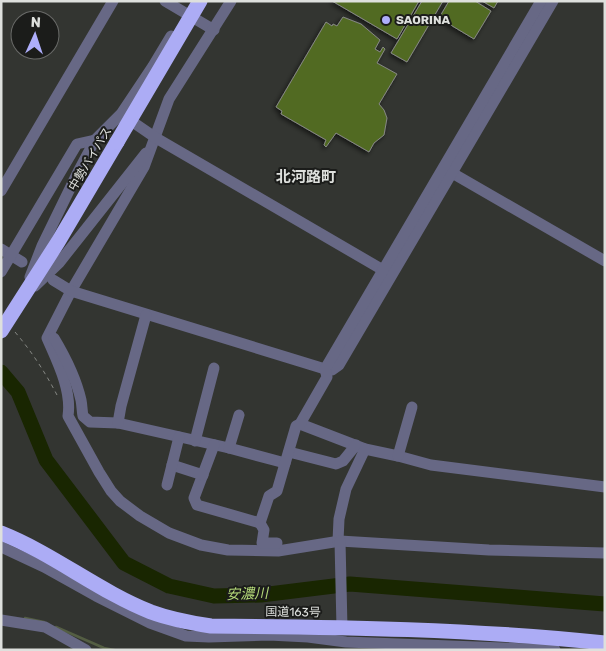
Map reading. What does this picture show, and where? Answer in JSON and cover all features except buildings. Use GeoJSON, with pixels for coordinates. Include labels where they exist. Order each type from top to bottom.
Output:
{"type":"FeatureCollection","features":[{"type":"Feature","properties":{"kind":"highway","name":"中勢バイパス"},"geometry":{"type":"LineString","coordinates":[[7,328],[20,302],[58,242],[200,1]]}},
{"type":"Feature","properties":{"kind":"highway","name":"国道163号"},"geometry":{"type":"LineString","coordinates":[[1,533],[39,550],[60,564],[132,604],[167,617],[211,626],[338,625],[507,634],[605,643]]}},
{"type":"Feature","properties":{"kind":"street"},"geometry":{"type":"LineString","coordinates":[[1,190],[113,1]]}},
{"type":"Feature","properties":{"kind":"street"},"geometry":{"type":"LineString","coordinates":[[166,1],[214,30]]}},
{"type":"Feature","properties":{"kind":"street"},"geometry":{"type":"LineString","coordinates":[[20,302],[42,246],[95,140],[120,114],[153,66],[192,1]]}},
{"type":"Feature","properties":{"kind":"street"},"geometry":{"type":"LineString","coordinates":[[231,1],[169,99],[144,168],[71,292],[48,338],[65,384],[70,405],[68,416],[106,484],[128,507],[169,534],[190,542],[228,550],[278,551],[311,546],[323,542]]}},
{"type":"Feature","properties":{"kind":"street"},"geometry":{"type":"LineString","coordinates":[[53,280],[71,292],[325,370],[332,370],[339,365],[541,1]]}},
{"type":"Feature","properties":{"kind":"street"},"geometry":{"type":"LineString","coordinates":[[260,523],[269,496],[277,491],[296,426],[300,424],[327,378],[325,370],[383,270],[448,170],[553,1]]}},
{"type":"Feature","properties":{"kind":"street"},"geometry":{"type":"LineString","coordinates":[[120,114],[153,143],[383,270]]}},
{"type":"Feature","properties":{"kind":"street"},"geometry":{"type":"LineString","coordinates":[[1,272],[6,252],[77,144],[95,140]]}},
{"type":"Feature","properties":{"kind":"street"},"geometry":{"type":"LineString","coordinates":[[20,302],[59,263],[153,143]]}},
{"type":"Feature","properties":{"kind":"street"},"geometry":{"type":"LineString","coordinates":[[448,170],[605,261]]}},
{"type":"Feature","properties":{"kind":"street"},"geometry":{"type":"LineString","coordinates":[[6,252],[22,262]]}},
{"type":"Feature","properties":{"kind":"street"},"geometry":{"type":"LineString","coordinates":[[118,423],[146,315]]}},
{"type":"Feature","properties":{"kind":"street"},"geometry":{"type":"LineString","coordinates":[[50,331],[68,362],[81,401],[83,416],[90,422],[118,423],[229,448],[336,464],[344,461],[360,447]]}},
{"type":"Feature","properties":{"kind":"street"},"geometry":{"type":"LineString","coordinates":[[195,441],[214,368]]}},
{"type":"Feature","properties":{"kind":"street"},"geometry":{"type":"LineString","coordinates":[[398,456],[412,407]]}},
{"type":"Feature","properties":{"kind":"street"},"geometry":{"type":"LineString","coordinates":[[229,448],[239,415]]}},
{"type":"Feature","properties":{"kind":"street"},"geometry":{"type":"LineString","coordinates":[[300,424],[360,447],[431,466],[605,487]]}},
{"type":"Feature","properties":{"kind":"street"},"geometry":{"type":"LineString","coordinates":[[167,485],[179,437]]}},
{"type":"Feature","properties":{"kind":"street"},"geometry":{"type":"LineString","coordinates":[[214,444],[194,498],[197,506],[260,523],[264,530],[262,543],[340,542],[605,553]]}},
{"type":"Feature","properties":{"kind":"street"},"geometry":{"type":"LineString","coordinates":[[360,447],[346,489],[339,519],[338,625],[331,632],[402,639],[412,645]]}},
{"type":"Feature","properties":{"kind":"street"},"geometry":{"type":"LineString","coordinates":[[172,466],[203,475]]}},
{"type":"Feature","properties":{"kind":"street"},"geometry":{"type":"LineString","coordinates":[[1,547],[44,567],[150,623],[186,636],[269,635],[308,637],[346,642],[555,650]]}},
{"type":"Feature","properties":{"kind":"street"},"geometry":{"type":"LineString","coordinates":[[1,620],[45,627],[86,650]]}},
{"type":"Feature","properties":{"kind":"street"},"geometry":{"type":"LineString","coordinates":[[208,650],[209,637]]}},
{"type":"Feature","properties":{"kind":"path"},"geometry":{"type":"LineString","coordinates":[[7,328],[30,349],[60,400]]}},
{"type":"Feature","properties":{"kind":"waterway","name":"安濃川"},"geometry":{"type":"LineString","coordinates":[[1,372],[18,392],[46,460],[124,563],[169,586],[214,596],[261,595],[350,584],[605,604]]}},
{"type":"Feature","properties":{"kind":"waterway"},"geometry":{"type":"LineString","coordinates":[[25,618],[44,622]]}},
{"type":"Feature","properties":{"kind":"waterway"},"geometry":{"type":"LineString","coordinates":[[56,627],[104,648],[114,650]]}},
{"type":"Feature","properties":{"kind":"place","name":"SAORINA"},"geometry":{"type":"Point","coordinates":[386,20]}},
{"type":"Feature","properties":{"kind":"district","name":"北河路町"},"geometry":{"type":"Point","coordinates":[306,177]}}]}
